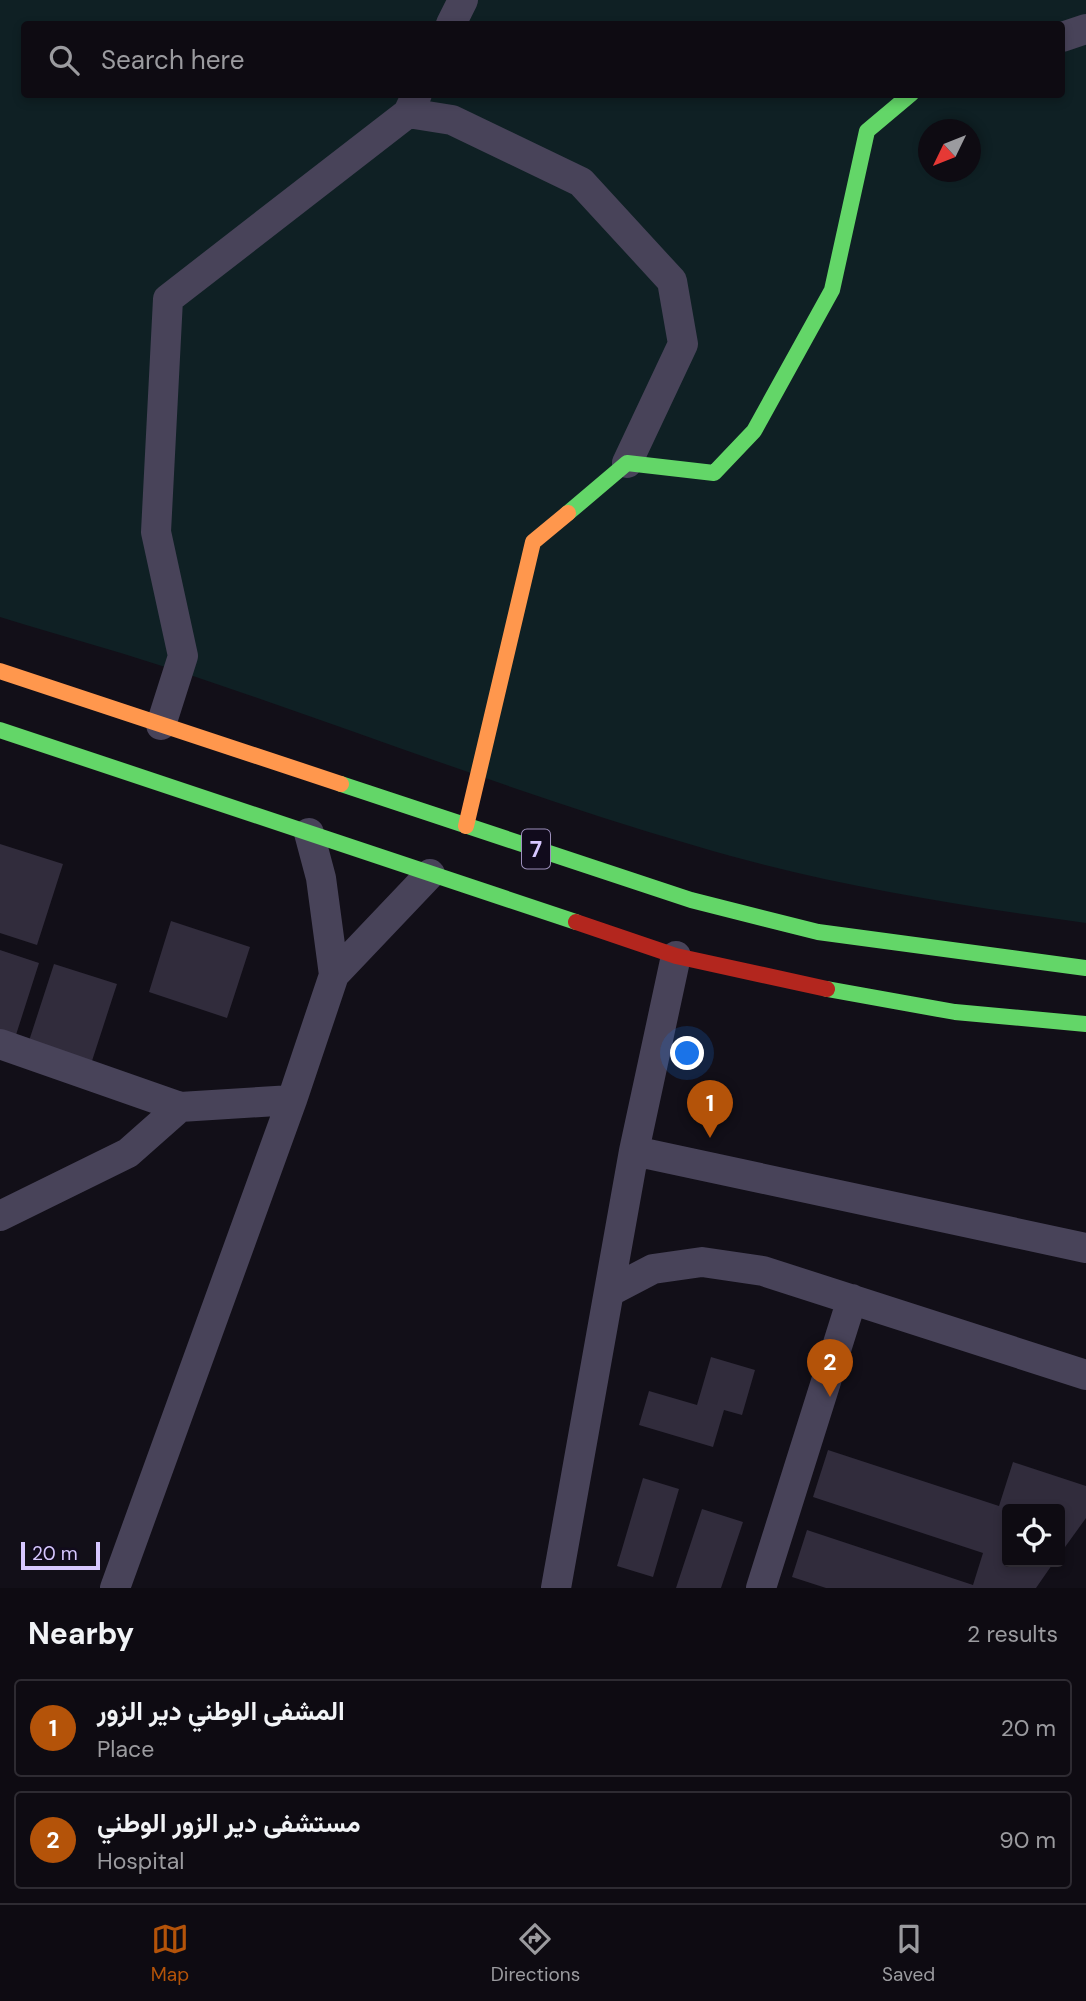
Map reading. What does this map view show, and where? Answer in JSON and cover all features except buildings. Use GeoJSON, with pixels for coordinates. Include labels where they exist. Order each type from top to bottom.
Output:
{"type":"FeatureCollection","features":[{"type":"Feature","properties":{"kind":"main road"},"geometry":{"type":"LineString","coordinates":[[466,826],[533,542],[627,463],[714,473],[754,431],[832,290],[867,131],[906,98]]}},
{"type":"Feature","properties":{"kind":"main road","name":"7"},"geometry":{"type":"LineString","coordinates":[[0,671],[691,900],[818,932],[1086,968]]}},
{"type":"Feature","properties":{"kind":"main road","name":"7"},"geometry":{"type":"LineString","coordinates":[[0,730],[677,957],[808,986],[955,1012],[1086,1024]]}},
{"type":"Feature","properties":{"kind":"street"},"geometry":{"type":"LineString","coordinates":[[452,21],[463,0]]}},
{"type":"Feature","properties":{"kind":"street"},"geometry":{"type":"LineString","coordinates":[[1065,36],[1086,29]]}},
{"type":"Feature","properties":{"kind":"street"},"geometry":{"type":"LineString","coordinates":[[161,725],[183,656],[156,532],[168,299],[412,104],[453,120],[581,182],[672,281],[683,344],[627,463]]}},
{"type":"Feature","properties":{"kind":"street"},"geometry":{"type":"LineString","coordinates":[[309,833],[321,878],[334,975]]}},
{"type":"Feature","properties":{"kind":"street"},"geometry":{"type":"LineString","coordinates":[[115,1588],[292,1100],[334,975],[430,874]]}},
{"type":"Feature","properties":{"kind":"street"},"geometry":{"type":"LineString","coordinates":[[556,1588],[634,1151],[677,957]]}},
{"type":"Feature","properties":{"kind":"street"},"geometry":{"type":"LineString","coordinates":[[0,1044],[180,1107],[292,1100]]}},
{"type":"Feature","properties":{"kind":"street"},"geometry":{"type":"LineString","coordinates":[[0,1216],[128,1153],[180,1107]]}},
{"type":"Feature","properties":{"kind":"street"},"geometry":{"type":"LineString","coordinates":[[634,1151],[1086,1248]]}},
{"type":"Feature","properties":{"kind":"street"},"geometry":{"type":"LineString","coordinates":[[609,1292],[653,1269],[702,1262],[763,1271],[1086,1375]]}},
{"type":"Feature","properties":{"kind":"street"},"geometry":{"type":"LineString","coordinates":[[761,1588],[852,1299]]}},
{"type":"Feature","properties":{"kind":"shaded area"},"geometry":{"type":"Polygon","coordinates":[[[0,0],[1086,0],[1086,923],[890,892],[792,872],[696,846],[508,786],[258,698],[0,617],[0,0]]]}},
{"type":"Feature","properties":{"kind":"traffic: fast"},"geometry":{"type":"LineString","coordinates":[[568,513],[627,463],[714,473],[754,431],[832,290],[867,131],[906,98]]}},
{"type":"Feature","properties":{"kind":"traffic: fast"},"geometry":{"type":"LineString","coordinates":[[0,730],[576,922]]}},
{"type":"Feature","properties":{"kind":"traffic: fast"},"geometry":{"type":"LineString","coordinates":[[341,784],[691,900],[818,932],[1086,968]]}},
{"type":"Feature","properties":{"kind":"traffic: fast"},"geometry":{"type":"LineString","coordinates":[[827,989],[955,1012],[1086,1024]]}},
{"type":"Feature","properties":{"kind":"traffic: slow"},"geometry":{"type":"LineString","coordinates":[[466,826],[533,542],[568,513]]}},
{"type":"Feature","properties":{"kind":"traffic: slow"},"geometry":{"type":"LineString","coordinates":[[0,671],[341,784]]}},
{"type":"Feature","properties":{"kind":"traffic: jam"},"geometry":{"type":"LineString","coordinates":[[576,922],[676,956],[827,989]]}},
{"type":"Feature","properties":{"kind":"place","name":"المشفى الوطني دير الزور"},"geometry":{"type":"Point","coordinates":[710,1138]}},
{"type":"Feature","properties":{"kind":"place","name":"مستشفى دير الزور الوطني"},"geometry":{"type":"Point","coordinates":[830,1397]}}]}
